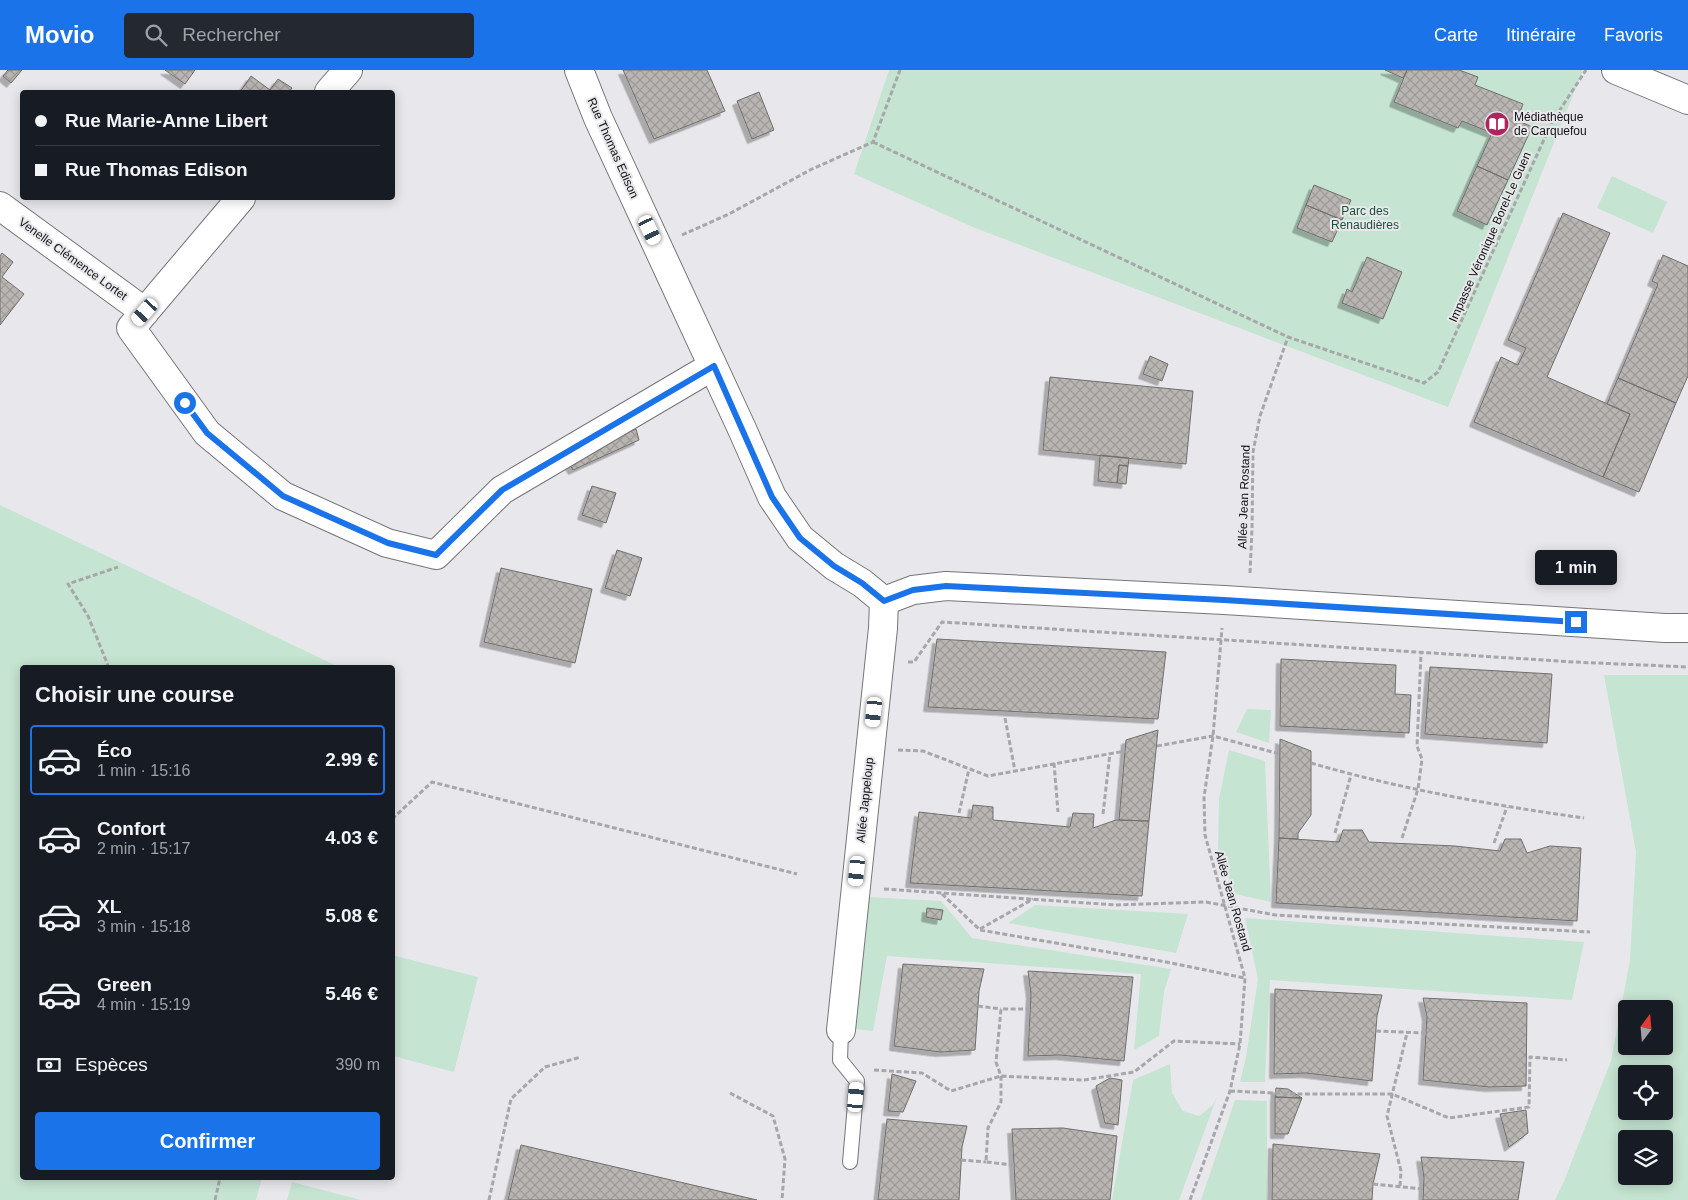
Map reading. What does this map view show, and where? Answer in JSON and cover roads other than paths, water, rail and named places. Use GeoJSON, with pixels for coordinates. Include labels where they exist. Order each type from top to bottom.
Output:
{"type":"FeatureCollection","features":[{"type":"Feature","properties":{"kind":"street","name":"Rue Thomas Edison"},"geometry":{"type":"LineString","coordinates":[[579,70],[598,118],[714,366],[772,497],[800,538],[834,566],[862,583],[884,601]]}},
{"type":"Feature","properties":{"kind":"street"},"geometry":{"type":"LineString","coordinates":[[1616,70],[1688,100]]}},
{"type":"Feature","properties":{"kind":"street"},"geometry":{"type":"LineString","coordinates":[[239,200],[131,328],[207,433],[283,496],[388,543],[436,555],[502,490],[714,366]]}},
{"type":"Feature","properties":{"kind":"street","name":"Venelle Clémence Lortet"},"geometry":{"type":"LineString","coordinates":[[0,206],[145,312]]}},
{"type":"Feature","properties":{"kind":"street"},"geometry":{"type":"LineString","coordinates":[[884,601],[913,590],[946,586],[1688,628]]}},
{"type":"Feature","properties":{"kind":"street","name":"Allée Jappeloup"},"geometry":{"type":"LineString","coordinates":[[840,1030],[880,658],[884,601]]}},
{"type":"Feature","properties":{"kind":"lane"},"geometry":{"type":"LineString","coordinates":[[840,1030],[840,1060],[857,1081],[850,1162]]}},
{"type":"Feature","properties":{"kind":"place","name":"Médiathèque de Carquefou"},"geometry":{"type":"Point","coordinates":[1497,124]}},
{"type":"Feature","properties":{"kind":"park label","name":"Parc des Renaudières"},"geometry":{"type":"Point","coordinates":[1365,218]}}]}
